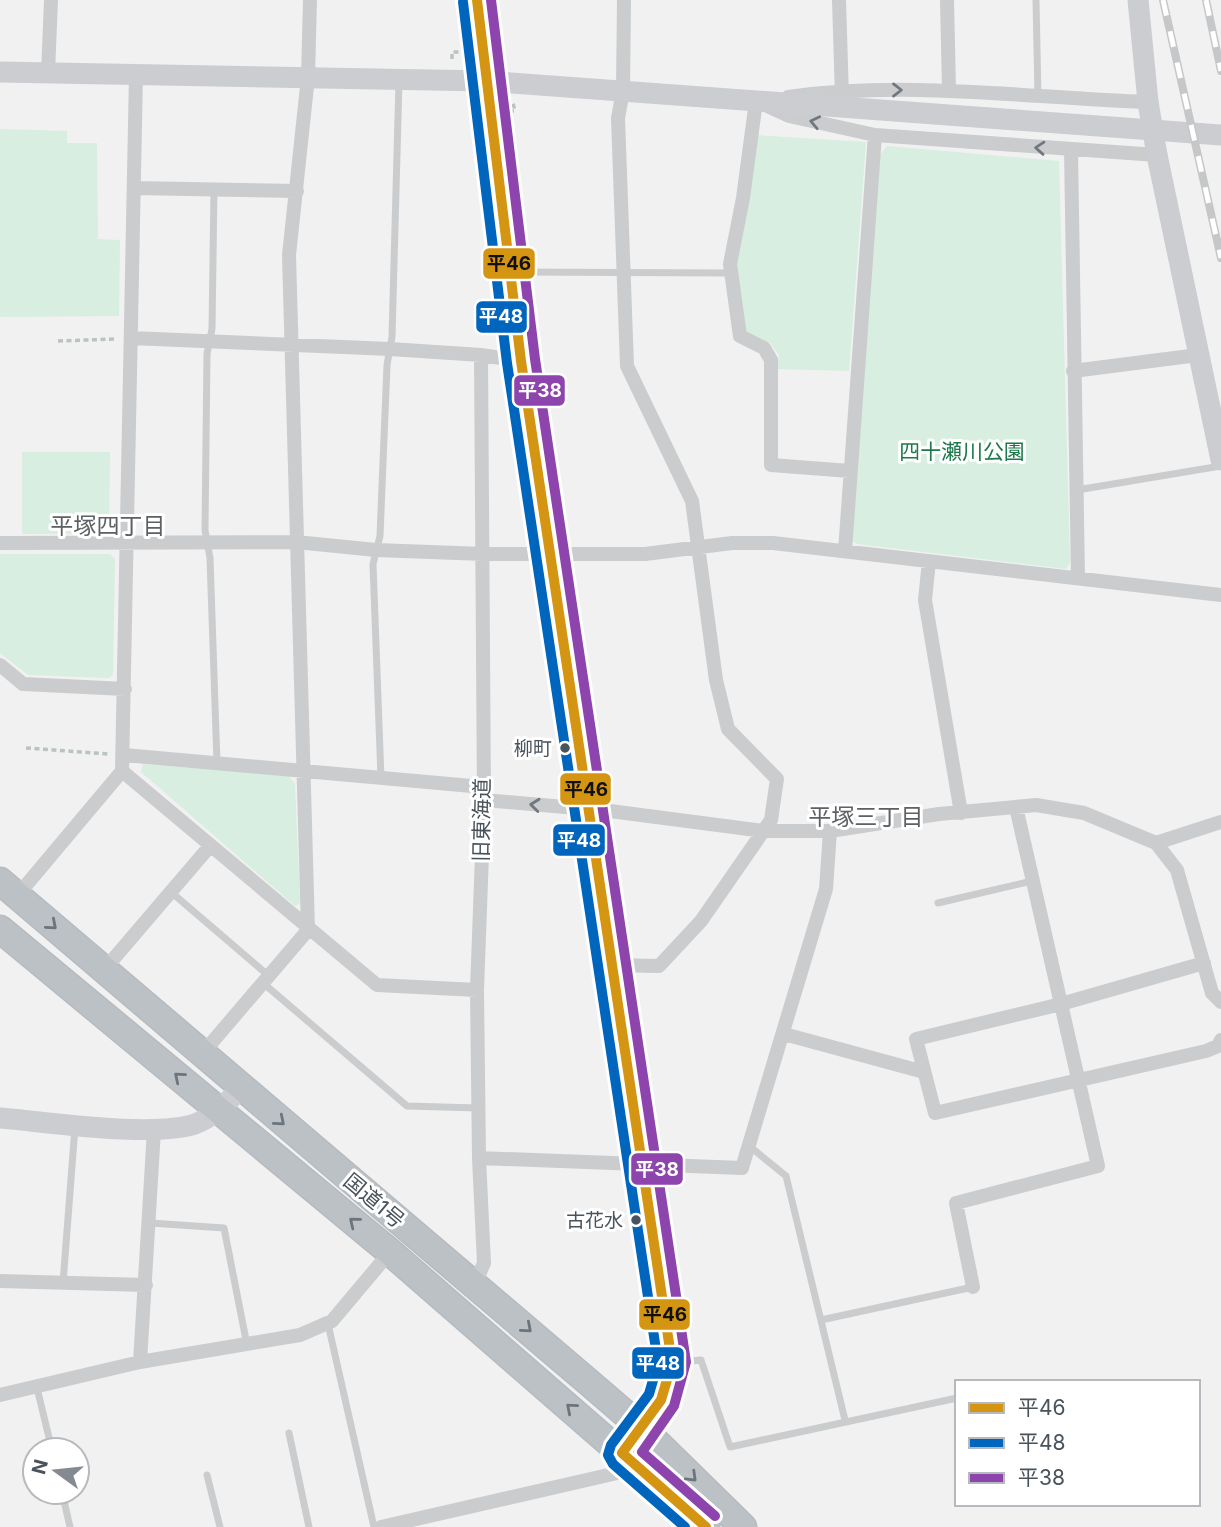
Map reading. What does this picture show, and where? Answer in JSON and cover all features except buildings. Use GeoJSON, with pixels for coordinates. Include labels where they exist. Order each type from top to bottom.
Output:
{"type":"FeatureCollection","features":[{"type":"Feature","properties":{"kind":"highway","name":"国道1号"},"geometry":{"type":"LineString","coordinates":[[9,888],[643,1429],[743,1527]]}},
{"type":"Feature","properties":{"kind":"highway","name":"国道1号"},"geometry":{"type":"LineString","coordinates":[[0,929],[390,1252],[706,1527]]}},
{"type":"Feature","properties":{"kind":"street"},"geometry":{"type":"LineString","coordinates":[[48,73],[51,0]]}},
{"type":"Feature","properties":{"kind":"street"},"geometry":{"type":"LineString","coordinates":[[202,1054],[308,930],[305,772],[289,346],[289,255],[308,77],[310,0]]}},
{"type":"Feature","properties":{"kind":"street"},"geometry":{"type":"LineString","coordinates":[[381,1527],[631,1461],[643,1429],[668,1389],[672,1363],[610,965],[508,272],[477,0]]}},
{"type":"Feature","properties":{"kind":"street"},"geometry":{"type":"LineString","coordinates":[[610,965],[659,966],[701,921],[771,820],[776,779],[728,729],[716,680],[692,501],[626,366],[618,118],[623,91],[624,0]]}},
{"type":"Feature","properties":{"kind":"street"},"geometry":{"type":"LineString","coordinates":[[839,0],[842,98]]}},
{"type":"Feature","properties":{"kind":"street"},"geometry":{"type":"LineString","coordinates":[[947,0],[949,90]]}},
{"type":"Feature","properties":{"kind":"street"},"geometry":{"type":"LineString","coordinates":[[1138,0],[1148,102],[1157,155],[1221,460]]}},
{"type":"Feature","properties":{"kind":"street"},"geometry":{"type":"LineString","coordinates":[[0,72],[485,81],[756,101],[949,90],[1148,102]]}},
{"type":"Feature","properties":{"kind":"street"},"geometry":{"type":"LineString","coordinates":[[9,888],[122,771],[136,75]]}},
{"type":"Feature","properties":{"kind":"street"},"geometry":{"type":"LineString","coordinates":[[842,98],[1221,135]]}},
{"type":"Feature","properties":{"kind":"street"},"geometry":{"type":"LineString","coordinates":[[756,101],[789,116],[874,135],[1157,155]]}},
{"type":"Feature","properties":{"kind":"street"},"geometry":{"type":"LineString","coordinates":[[756,101],[730,273],[740,336],[764,348],[771,360],[771,465],[850,471]]}},
{"type":"Feature","properties":{"kind":"street"},"geometry":{"type":"LineString","coordinates":[[845,551],[874,135]]}},
{"type":"Feature","properties":{"kind":"street"},"geometry":{"type":"LineString","coordinates":[[1071,150],[1078,578]]}},
{"type":"Feature","properties":{"kind":"street"},"geometry":{"type":"LineString","coordinates":[[134,188],[297,191]]}},
{"type":"Feature","properties":{"kind":"street"},"geometry":{"type":"LineString","coordinates":[[131,338],[390,349],[481,355],[521,361]]}},
{"type":"Feature","properties":{"kind":"street","name":"旧東海道"},"geometry":{"type":"LineString","coordinates":[[475,1284],[484,1266],[479,1158],[477,990],[483,793],[481,355]]}},
{"type":"Feature","properties":{"kind":"street"},"geometry":{"type":"LineString","coordinates":[[1073,371],[1198,355]]}},
{"type":"Feature","properties":{"kind":"street"},"geometry":{"type":"LineString","coordinates":[[0,543],[296,542],[376,550],[484,555],[645,554],[698,546],[773,543],[1221,596]]}},
{"type":"Feature","properties":{"kind":"street"},"geometry":{"type":"LineString","coordinates":[[929,561],[925,600],[961,813]]}},
{"type":"Feature","properties":{"kind":"street"},"geometry":{"type":"LineString","coordinates":[[0,666],[23,684],[125,689]]}},
{"type":"Feature","properties":{"kind":"street"},"geometry":{"type":"LineString","coordinates":[[124,755],[381,778],[587,809],[764,831],[830,831],[1036,805],[1084,813],[1156,843],[1177,870],[1212,993],[1221,1002]]}},
{"type":"Feature","properties":{"kind":"street"},"geometry":{"type":"LineString","coordinates":[[122,771],[308,930],[377,985],[477,990]]}},
{"type":"Feature","properties":{"kind":"street"},"geometry":{"type":"LineString","coordinates":[[972,1287],[956,1203],[1097,1166],[1016,807]]}},
{"type":"Feature","properties":{"kind":"street"},"geometry":{"type":"LineString","coordinates":[[1156,843],[1221,822]]}},
{"type":"Feature","properties":{"kind":"street"},"geometry":{"type":"LineString","coordinates":[[479,1158],[742,1167],[826,889],[830,831]]}},
{"type":"Feature","properties":{"kind":"street"},"geometry":{"type":"LineString","coordinates":[[104,970],[210,846]]}},
{"type":"Feature","properties":{"kind":"street"},"geometry":{"type":"LineString","coordinates":[[1204,963],[1061,1004],[916,1039],[935,1113],[1206,1051],[1218,1045],[1221,1040]]}},
{"type":"Feature","properties":{"kind":"street"},"geometry":{"type":"LineString","coordinates":[[784,1034],[925,1072]]}},
{"type":"Feature","properties":{"kind":"street"},"geometry":{"type":"LineString","coordinates":[[0,1118],[154,1130],[195,1124],[219,1111],[241,1088]]}},
{"type":"Feature","properties":{"kind":"street"},"geometry":{"type":"LineString","coordinates":[[140,1362],[154,1130]]}},
{"type":"Feature","properties":{"kind":"street"},"geometry":{"type":"LineString","coordinates":[[0,1395],[140,1362],[300,1335],[328,1324],[390,1252]]}},
{"type":"Feature","properties":{"kind":"street"},"geometry":{"type":"LineString","coordinates":[[0,1282],[146,1285]]}},
{"type":"Feature","properties":{"kind":"lane"},"geometry":{"type":"LineString","coordinates":[[1036,0],[1038,97]]}},
{"type":"Feature","properties":{"kind":"lane"},"geometry":{"type":"LineString","coordinates":[[381,778],[373,564],[380,536],[390,349],[399,78]]}},
{"type":"Feature","properties":{"kind":"lane"},"geometry":{"type":"LineString","coordinates":[[214,189],[207,543],[217,764]]}},
{"type":"Feature","properties":{"kind":"lane"},"geometry":{"type":"LineString","coordinates":[[508,272],[730,273]]}},
{"type":"Feature","properties":{"kind":"lane"},"geometry":{"type":"LineString","coordinates":[[1077,491],[1221,466]]}},
{"type":"Feature","properties":{"kind":"lane"},"geometry":{"type":"LineString","coordinates":[[938,903],[1033,881]]}},
{"type":"Feature","properties":{"kind":"lane"},"geometry":{"type":"LineString","coordinates":[[171,892],[407,1106],[478,1108]]}},
{"type":"Feature","properties":{"kind":"lane"},"geometry":{"type":"LineString","coordinates":[[63,1283],[75,1124]]}},
{"type":"Feature","properties":{"kind":"lane"},"geometry":{"type":"LineString","coordinates":[[748,1145],[786,1176],[845,1420]]}},
{"type":"Feature","properties":{"kind":"lane"},"geometry":{"type":"LineString","coordinates":[[150,1223],[224,1228],[247,1345]]}},
{"type":"Feature","properties":{"kind":"lane"},"geometry":{"type":"LineString","coordinates":[[821,1321],[972,1287]]}},
{"type":"Feature","properties":{"kind":"lane"},"geometry":{"type":"LineString","coordinates":[[328,1324],[374,1527]]}},
{"type":"Feature","properties":{"kind":"lane"},"geometry":{"type":"LineString","coordinates":[[672,1363],[701,1360],[722,1430],[730,1447],[845,1420],[955,1398]]}},
{"type":"Feature","properties":{"kind":"lane"},"geometry":{"type":"LineString","coordinates":[[37,1388],[49,1436]]}},
{"type":"Feature","properties":{"kind":"lane"},"geometry":{"type":"LineString","coordinates":[[289,1433],[309,1527]]}},
{"type":"Feature","properties":{"kind":"lane"},"geometry":{"type":"LineString","coordinates":[[207,1475],[220,1527]]}},
{"type":"Feature","properties":{"kind":"lane"},"geometry":{"type":"LineString","coordinates":[[65,1506],[70,1527]]}},
{"type":"Feature","properties":{"kind":"path"},"geometry":{"type":"LineString","coordinates":[[452,60],[452,52],[459,52]]}},
{"type":"Feature","properties":{"kind":"path"},"geometry":{"type":"LineString","coordinates":[[513,103],[515,111]]}},
{"type":"Feature","properties":{"kind":"path"},"geometry":{"type":"LineString","coordinates":[[58,341],[131,338]]}},
{"type":"Feature","properties":{"kind":"path"},"geometry":{"type":"LineString","coordinates":[[510,421],[549,415]]}},
{"type":"Feature","properties":{"kind":"path"},"geometry":{"type":"LineString","coordinates":[[26,748],[124,755]]}},
{"type":"Feature","properties":{"kind":"green space"},"geometry":{"type":"Polygon","coordinates":[[[0,129],[67,131],[67,143],[97,143],[98,239],[120,240],[119,316],[0,317],[0,129]]]}},
{"type":"Feature","properties":{"kind":"green space"},"geometry":{"type":"Polygon","coordinates":[[[756,135],[866,142],[849,371],[777,369],[779,355],[770,343],[745,332],[734,270],[756,135]]]}},
{"type":"Feature","properties":{"kind":"green space","name":"四十瀬川公園"},"geometry":{"type":"Polygon","coordinates":[[[887,146],[1059,161],[1070,562],[1066,569],[857,544],[851,540],[880,155],[887,146]]]}},
{"type":"Feature","properties":{"kind":"green space"},"geometry":{"type":"Polygon","coordinates":[[[22,452],[110,452],[109,534],[22,534],[22,452]]]}},
{"type":"Feature","properties":{"kind":"green space"},"geometry":{"type":"Polygon","coordinates":[[[0,554],[110,554],[115,559],[113,675],[109,678],[28,675],[0,653],[0,554]]]}},
{"type":"Feature","properties":{"kind":"green space"},"geometry":{"type":"Polygon","coordinates":[[[143,764],[289,776],[295,784],[300,903],[295,906],[141,772],[143,764]]]}},
{"type":"Feature","properties":{"kind":"railway"},"geometry":{"type":"LineString","coordinates":[[1163,0],[1221,258]]}},
{"type":"Feature","properties":{"kind":"railway"},"geometry":{"type":"LineString","coordinates":[[1206,0],[1221,71]]}},
{"type":"Feature","properties":{"kind":"transit line","name":"平46"},"geometry":{"type":"LineString","coordinates":[[477,0],[521,361],[672,1363],[661,1400],[622,1453],[706,1527]]}},
{"type":"Feature","properties":{"kind":"transit line","name":"平38"},"geometry":{"type":"LineString","coordinates":[[491,0],[535,359],[686,1362],[674,1406],[642,1452],[715,1516]]}},
{"type":"Feature","properties":{"kind":"transit line","name":"平48"},"geometry":{"type":"LineString","coordinates":[[463,2],[507,363],[658,1363],[649,1394],[611,1445],[608,1455],[613,1464],[685,1527]]}},
{"type":"Feature","properties":{"kind":"place","name":"柳町"},"geometry":{"type":"Point","coordinates":[565,748]}},
{"type":"Feature","properties":{"kind":"place","name":"古花水"},"geometry":{"type":"Point","coordinates":[636,1220]}},
{"type":"Feature","properties":{"kind":"district","name":"平塚四丁目"},"geometry":{"type":"Point","coordinates":[108,526]}},
{"type":"Feature","properties":{"kind":"district","name":"平塚三丁目"},"geometry":{"type":"Point","coordinates":[866,817]}}]}
